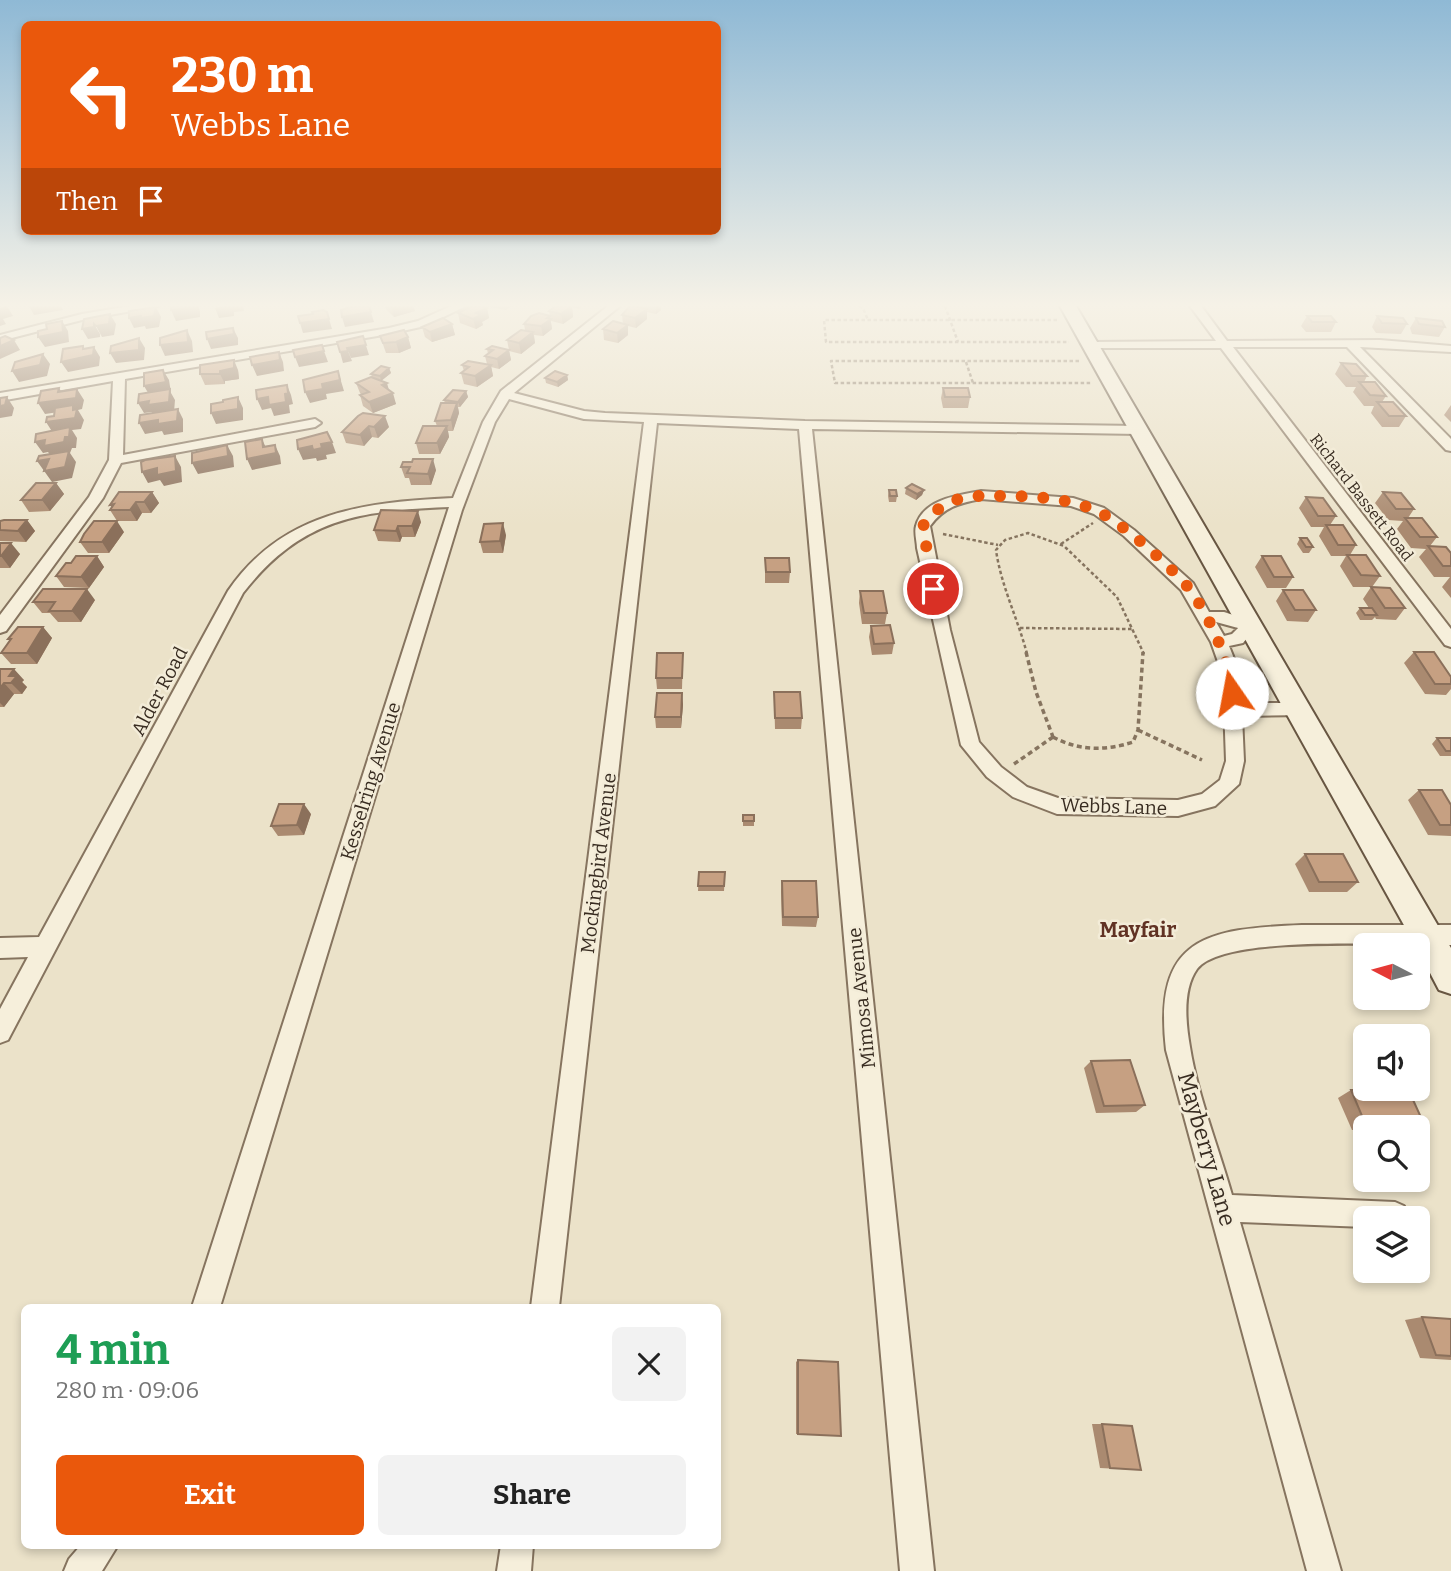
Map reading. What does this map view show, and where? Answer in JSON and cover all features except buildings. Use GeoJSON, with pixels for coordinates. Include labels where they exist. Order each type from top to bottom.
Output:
{"type":"FeatureCollection","features":[{"type":"Feature","properties":{"kind":"street"},"geometry":{"type":"LineString","coordinates":[[0,397],[100,379]]}},
{"type":"Feature","properties":{"kind":"street"},"geometry":{"type":"LineString","coordinates":[[0,627],[96,498],[116,460],[119,379]]}},
{"type":"Feature","properties":{"kind":"street","name":"Kesselring Avenue"},"geometry":{"type":"LineString","coordinates":[[207,1304],[458,502],[489,422],[505,394],[523,379]]}},
{"type":"Feature","properties":{"kind":"street"},"geometry":{"type":"LineString","coordinates":[[1101,379],[1139,430],[1298,710],[1439,935],[1451,979]]}},
{"type":"Feature","properties":{"kind":"street","name":"Richard Bassett Road"},"geometry":{"type":"LineString","coordinates":[[1249,379],[1451,640]]}},
{"type":"Feature","properties":{"kind":"street"},"geometry":{"type":"LineString","coordinates":[[1385,379],[1451,447]]}},
{"type":"Feature","properties":{"kind":"street"},"geometry":{"type":"LineString","coordinates":[[505,394],[584,415],[805,425],[1139,430]]}},
{"type":"Feature","properties":{"kind":"street","name":"Mockingbird Avenue"},"geometry":{"type":"LineString","coordinates":[[545,1304],[651,418]]}},
{"type":"Feature","properties":{"kind":"street"},"geometry":{"type":"LineString","coordinates":[[116,460],[315,423]]}},
{"type":"Feature","properties":{"kind":"street","name":"Mimosa Avenue"},"geometry":{"type":"LineString","coordinates":[[805,425],[917,1571]]}},
{"type":"Feature","properties":{"kind":"street","name":"Webbs Lane"},"geometry":{"type":"LineString","coordinates":[[981,495],[1073,502],[1099,511],[1129,533],[1188,587],[1219,642],[1231,676],[1235,761],[1229,784],[1208,800],[1178,808],[1057,806],[1020,792],[994,772],[970,745],[942,630],[923,526],[932,513],[949,501],[981,495]]}},
{"type":"Feature","properties":{"kind":"street","name":"Alder Road"},"geometry":{"type":"LineString","coordinates":[[0,1032],[236,591],[261,558],[290,537],[344,513],[385,505],[458,502]]}},
{"type":"Feature","properties":{"kind":"street"},"geometry":{"type":"LineString","coordinates":[[1204,617],[1224,617],[1249,626]]}},
{"type":"Feature","properties":{"kind":"street"},"geometry":{"type":"LineString","coordinates":[[1219,642],[1237,639],[1249,626]]}},
{"type":"Feature","properties":{"kind":"street"},"geometry":{"type":"LineString","coordinates":[[1233,709],[1298,710]]}},
{"type":"Feature","properties":{"kind":"street","name":"Mayberry Lane"},"geometry":{"type":"LineString","coordinates":[[1324,1571],[1178,1050],[1173,1014],[1177,992],[1189,961],[1208,949],[1251,938],[1439,935]]}},
{"type":"Feature","properties":{"kind":"street"},"geometry":{"type":"LineString","coordinates":[[0,948],[45,947]]}},
{"type":"Feature","properties":{"kind":"street"},"geometry":{"type":"LineString","coordinates":[[1224,1208],[1353,1213]]}},
{"type":"Feature","properties":{"kind":"street"},"geometry":{"type":"LineString","coordinates":[[81,1571],[99,1549]]}},
{"type":"Feature","properties":{"kind":"street"},"geometry":{"type":"LineString","coordinates":[[513,1571],[516,1549]]}},
{"type":"Feature","properties":{"kind":"path"},"geometry":{"type":"LineString","coordinates":[[834,379],[835,383],[1091,383]]}},
{"type":"Feature","properties":{"kind":"path"},"geometry":{"type":"LineString","coordinates":[[1061,544],[1093,523]]}},
{"type":"Feature","properties":{"kind":"path"},"geometry":{"type":"LineString","coordinates":[[1028,533],[1061,544],[1117,597],[1145,656],[1139,730],[1133,742],[1116,748],[1074,747],[1053,737],[1036,692],[1020,628],[999,575],[996,550],[998,545],[1028,533]]}},
{"type":"Feature","properties":{"kind":"path"},"geometry":{"type":"LineString","coordinates":[[943,534],[998,545]]}},
{"type":"Feature","properties":{"kind":"path"},"geometry":{"type":"LineString","coordinates":[[1020,628],[1132,629]]}},
{"type":"Feature","properties":{"kind":"path"},"geometry":{"type":"LineString","coordinates":[[1139,730],[1202,760]]}},
{"type":"Feature","properties":{"kind":"path"},"geometry":{"type":"LineString","coordinates":[[1014,764],[1053,737]]}},
{"type":"Feature","properties":{"kind":"district","name":"Mayfair"},"geometry":{"type":"Point","coordinates":[1138,930]}},
{"type":"Feature","properties":{"kind":"route"},"geometry":{"type":"LineString","coordinates":[[933,589],[923,526],[932,513],[949,501],[981,495],[1010,496],[1073,502],[1099,511],[1129,533],[1188,587],[1219,642],[1231,676],[1232,693]]}}]}
